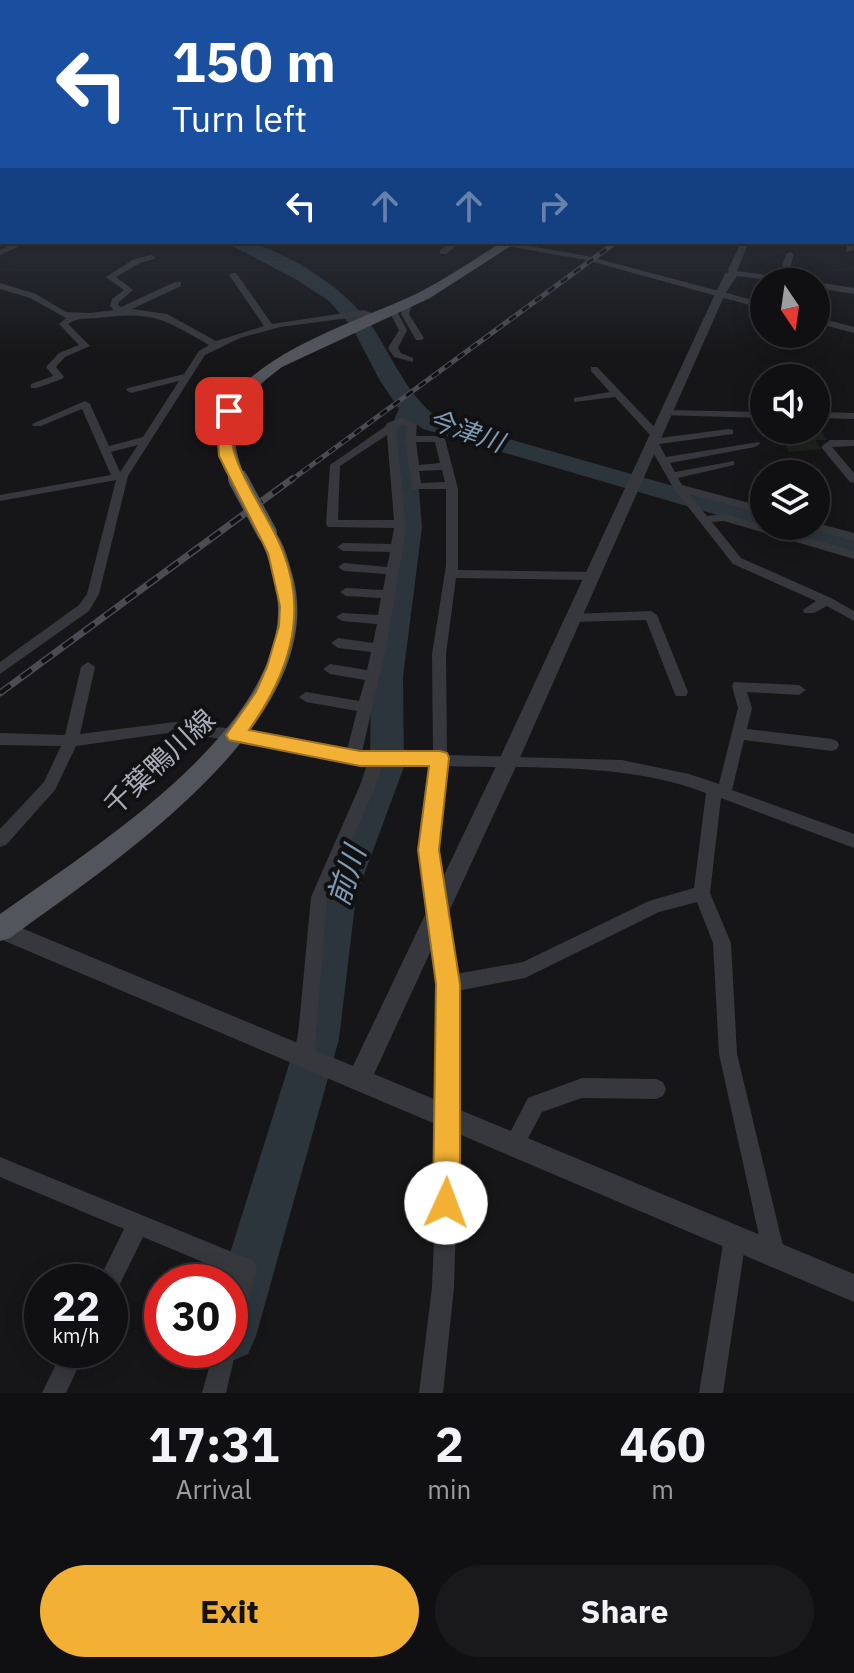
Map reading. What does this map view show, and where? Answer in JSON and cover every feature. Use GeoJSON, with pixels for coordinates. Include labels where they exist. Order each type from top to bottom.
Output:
{"type":"FeatureCollection","features":[{"type":"Feature","properties":{"kind":"main road","name":"千葉鴨川線"},"geometry":{"type":"LineString","coordinates":[[0,929],[143,821],[208,765],[264,695],[287,626],[287,592],[276,553],[235,474],[223,440],[224,425],[237,398],[277,364],[346,323],[408,304],[508,244]]}},
{"type":"Feature","properties":{"kind":"street"},"geometry":{"type":"LineString","coordinates":[[0,253],[20,244]]}},
{"type":"Feature","properties":{"kind":"street"},"geometry":{"type":"LineString","coordinates":[[443,252],[454,244]]}},
{"type":"Feature","properties":{"kind":"street"},"geometry":{"type":"LineString","coordinates":[[515,244],[587,258],[750,302]]}},
{"type":"Feature","properties":{"kind":"street"},"geometry":{"type":"LineString","coordinates":[[734,273],[732,270],[744,244]]}},
{"type":"Feature","properties":{"kind":"street"},"geometry":{"type":"LineString","coordinates":[[786,268],[790,254]]}},
{"type":"Feature","properties":{"kind":"street"},"geometry":{"type":"LineString","coordinates":[[120,311],[112,303],[129,290],[110,277],[151,257]]}},
{"type":"Feature","properties":{"kind":"street"},"geometry":{"type":"LineString","coordinates":[[359,1080],[508,762],[720,294],[729,276],[734,273],[750,275]]}},
{"type":"Feature","properties":{"kind":"street"},"geometry":{"type":"LineString","coordinates":[[233,275],[270,328]]}},
{"type":"Feature","properties":{"kind":"street"},"geometry":{"type":"LineString","coordinates":[[120,311],[178,284]]}},
{"type":"Feature","properties":{"kind":"street"},"geometry":{"type":"LineString","coordinates":[[0,286],[33,296],[64,315],[120,311],[164,316],[214,344]]}},
{"type":"Feature","properties":{"kind":"street"},"geometry":{"type":"LineString","coordinates":[[830,287],[854,291]]}},
{"type":"Feature","properties":{"kind":"street"},"geometry":{"type":"LineString","coordinates":[[408,304],[405,314],[419,338]]}},
{"type":"Feature","properties":{"kind":"street"},"geometry":{"type":"LineString","coordinates":[[393,311],[403,330],[393,348],[397,355],[410,360]]}},
{"type":"Feature","properties":{"kind":"street"},"geometry":{"type":"LineString","coordinates":[[34,386],[59,377],[51,367],[62,355],[85,346],[63,324],[74,316]]}},
{"type":"Feature","properties":{"kind":"street"},"geometry":{"type":"LineString","coordinates":[[0,669],[84,608],[93,594],[120,477],[202,353],[214,344],[270,328],[346,323]]}},
{"type":"Feature","properties":{"kind":"street"},"geometry":{"type":"LineString","coordinates":[[830,324],[854,330]]}},
{"type":"Feature","properties":{"kind":"street"},"geometry":{"type":"LineString","coordinates":[[594,369],[653,438],[675,481],[737,561],[827,601],[854,617]]}},
{"type":"Feature","properties":{"kind":"street"},"geometry":{"type":"LineString","coordinates":[[131,390],[188,376]]}},
{"type":"Feature","properties":{"kind":"street"},"geometry":{"type":"LineString","coordinates":[[578,400],[618,394]]}},
{"type":"Feature","properties":{"kind":"street"},"geometry":{"type":"LineString","coordinates":[[37,424],[85,404],[120,477]]}},
{"type":"Feature","properties":{"kind":"street"},"geometry":{"type":"LineString","coordinates":[[665,413],[750,415]]}},
{"type":"Feature","properties":{"kind":"street"},"geometry":{"type":"LineString","coordinates":[[830,415],[854,416]]}},
{"type":"Feature","properties":{"kind":"street"},"geometry":{"type":"LineString","coordinates":[[400,524],[332,524],[335,465],[401,421],[413,426],[410,439],[416,487],[451,485]]}},
{"type":"Feature","properties":{"kind":"street"},"geometry":{"type":"LineString","coordinates":[[353,757],[379,648],[400,524],[391,425]]}},
{"type":"Feature","properties":{"kind":"street"},"geometry":{"type":"LineString","coordinates":[[653,438],[729,432]]}},
{"type":"Feature","properties":{"kind":"street"},"geometry":{"type":"LineString","coordinates":[[105,450],[148,439]]}},
{"type":"Feature","properties":{"kind":"street"},"geometry":{"type":"LineString","coordinates":[[410,439],[440,439],[451,485],[451,574],[439,654],[440,758],[429,850],[448,984],[449,1119],[443,1287],[431,1393]]}},
{"type":"Feature","properties":{"kind":"street"},"geometry":{"type":"LineString","coordinates":[[854,443],[830,443],[826,447],[854,480]]}},
{"type":"Feature","properties":{"kind":"street"},"geometry":{"type":"LineString","coordinates":[[664,461],[755,444]]}},
{"type":"Feature","properties":{"kind":"street"},"geometry":{"type":"LineString","coordinates":[[414,464],[446,461]]}},
{"type":"Feature","properties":{"kind":"street"},"geometry":{"type":"LineString","coordinates":[[675,481],[730,463]]}},
{"type":"Feature","properties":{"kind":"street"},"geometry":{"type":"LineString","coordinates":[[0,498],[120,477]]}},
{"type":"Feature","properties":{"kind":"street"},"geometry":{"type":"LineString","coordinates":[[675,481],[750,506]]}},
{"type":"Feature","properties":{"kind":"street"},"geometry":{"type":"LineString","coordinates":[[704,520],[724,517],[854,555]]}},
{"type":"Feature","properties":{"kind":"street"},"geometry":{"type":"LineString","coordinates":[[830,530],[854,537]]}},
{"type":"Feature","properties":{"kind":"street"},"geometry":{"type":"LineString","coordinates":[[343,547],[396,548]]}},
{"type":"Feature","properties":{"kind":"street"},"geometry":{"type":"LineString","coordinates":[[344,567],[392,571]]}},
{"type":"Feature","properties":{"kind":"street"},"geometry":{"type":"LineString","coordinates":[[451,574],[591,576]]}},
{"type":"Feature","properties":{"kind":"street"},"geometry":{"type":"LineString","coordinates":[[346,592],[388,594]]}},
{"type":"Feature","properties":{"kind":"street"},"geometry":{"type":"LineString","coordinates":[[809,610],[827,601]]}},
{"type":"Feature","properties":{"kind":"street"},"geometry":{"type":"LineString","coordinates":[[572,618],[651,615],[681,692]]}},
{"type":"Feature","properties":{"kind":"street"},"geometry":{"type":"LineString","coordinates":[[342,617],[384,620]]}},
{"type":"Feature","properties":{"kind":"street"},"geometry":{"type":"LineString","coordinates":[[338,643],[379,648]]}},
{"type":"Feature","properties":{"kind":"street"},"geometry":{"type":"LineString","coordinates":[[0,840],[50,786],[71,741],[88,667]]}},
{"type":"Feature","properties":{"kind":"street"},"geometry":{"type":"LineString","coordinates":[[330,669],[372,676]]}},
{"type":"Feature","properties":{"kind":"street"},"geometry":{"type":"LineString","coordinates":[[774,1254],[728,1054],[722,943],[702,893],[719,791],[745,708],[739,686],[799,690]]}},
{"type":"Feature","properties":{"kind":"street"},"geometry":{"type":"LineString","coordinates":[[306,697],[365,707]]}},
{"type":"Feature","properties":{"kind":"street"},"geometry":{"type":"LineString","coordinates":[[0,739],[71,741],[175,727],[353,757],[622,766],[689,780],[854,841]]}},
{"type":"Feature","properties":{"kind":"street"},"geometry":{"type":"LineString","coordinates":[[739,734],[832,745]]}},
{"type":"Feature","properties":{"kind":"street"},"geometry":{"type":"LineString","coordinates":[[305,1058],[319,897],[369,783],[376,758]]}},
{"type":"Feature","properties":{"kind":"street"},"geometry":{"type":"LineString","coordinates":[[448,984],[525,970],[655,906],[702,893]]}},
{"type":"Feature","properties":{"kind":"street"},"geometry":{"type":"LineString","coordinates":[[0,929],[854,1288]]}},
{"type":"Feature","properties":{"kind":"street"},"geometry":{"type":"LineString","coordinates":[[513,1146],[535,1105],[582,1088],[656,1089]]}},
{"type":"Feature","properties":{"kind":"street"},"geometry":{"type":"LineString","coordinates":[[0,1167],[233,1264]]}},
{"type":"Feature","properties":{"kind":"street"},"geometry":{"type":"LineString","coordinates":[[118,1264],[137,1226]]}},
{"type":"Feature","properties":{"kind":"street"},"geometry":{"type":"LineString","coordinates":[[711,1393],[735,1238]]}},
{"type":"Feature","properties":{"kind":"street"},"geometry":{"type":"LineString","coordinates":[[54,1393],[66,1368]]}},
{"type":"Feature","properties":{"kind":"street"},"geometry":{"type":"LineString","coordinates":[[214,1393],[220,1368]]}},
{"type":"Feature","properties":{"kind":"shaded area"},"geometry":{"type":"Polygon","coordinates":[[[785,444],[818,444],[821,449],[789,452],[785,444]]]}},
{"type":"Feature","properties":{"kind":"waterway","name":"今津川"},"geometry":{"type":"LineString","coordinates":[[238,244],[321,286],[350,310],[370,339],[397,391],[431,424],[750,516]]}},
{"type":"Feature","properties":{"kind":"waterway","name":"前川"},"geometry":{"type":"LineString","coordinates":[[248,1275],[318,1039],[337,896],[387,767],[387,677],[409,527],[402,429],[410,410]]}},
{"type":"Feature","properties":{"kind":"waterway","name":"今津川"},"geometry":{"type":"LineString","coordinates":[[830,540],[854,547]]}},
{"type":"Feature","properties":{"kind":"railway"},"geometry":{"type":"LineString","coordinates":[[290,481],[613,244]]}},
{"type":"Feature","properties":{"kind":"railway"},"geometry":{"type":"LineString","coordinates":[[0,693],[292,479]]}},
{"type":"Feature","properties":{"kind":"route"},"geometry":{"type":"LineString","coordinates":[[229,411],[223,440],[226,456],[276,553],[288,606],[282,649],[264,695],[235,735],[360,758],[440,758],[429,850],[448,984],[446,1203]]}}]}
